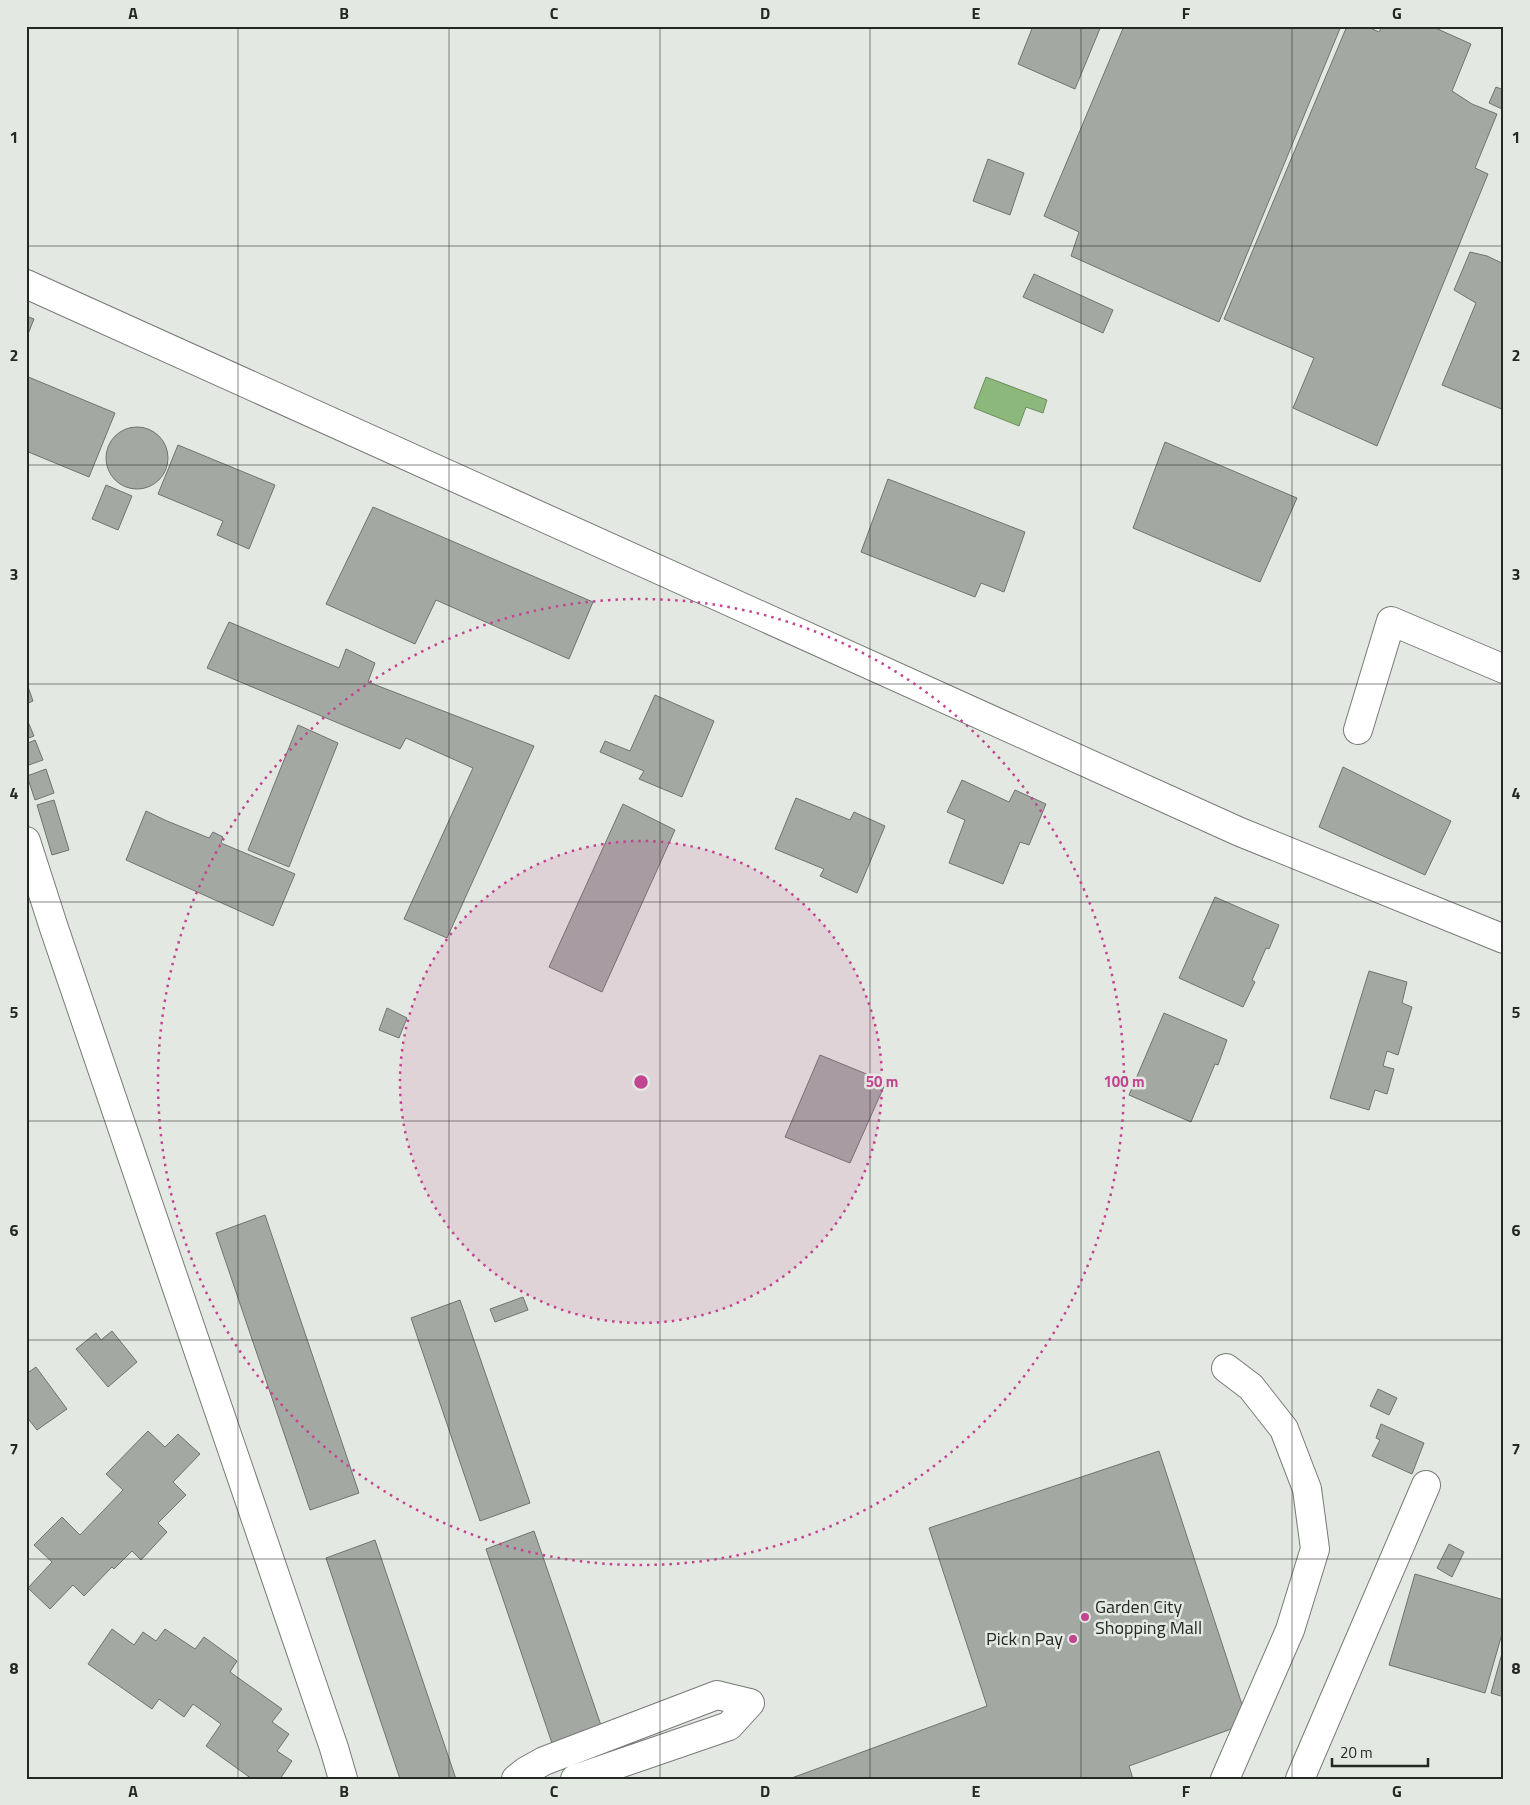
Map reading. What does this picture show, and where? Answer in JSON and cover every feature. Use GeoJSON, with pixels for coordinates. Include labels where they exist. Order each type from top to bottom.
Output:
{"type":"FeatureCollection","features":[{"type":"Feature","properties":{"kind":"street"},"geometry":{"type":"LineString","coordinates":[[26,284],[1240,832],[1504,939]]}},
{"type":"Feature","properties":{"kind":"street"},"geometry":{"type":"LineString","coordinates":[[1358,730],[1391,621],[1504,669]]}},
{"type":"Feature","properties":{"kind":"street"},"geometry":{"type":"LineString","coordinates":[[26,841],[343,1779]]}},
{"type":"Feature","properties":{"kind":"street"},"geometry":{"type":"LineString","coordinates":[[1225,1779],[1290,1630],[1315,1549],[1307,1489],[1284,1429],[1251,1387],[1226,1368]]}},
{"type":"Feature","properties":{"kind":"street"},"geometry":{"type":"LineString","coordinates":[[1300,1779],[1426,1485]]}},
{"type":"Feature","properties":{"kind":"street"},"geometry":{"type":"LineString","coordinates":[[516,1779],[526,1770],[544,1761],[718,1696],[750,1703],[729,1726],[575,1779]]}},
{"type":"Feature","properties":{"kind":"shaded area"},"geometry":{"type":"Polygon","coordinates":[[[986,377],[1047,400],[1043,413],[1026,407],[1019,426],[974,408],[986,377]]]}},
{"type":"Feature","properties":{"kind":"building"},"geometry":{"type":"Polygon","coordinates":[[[1033,26],[1101,26],[1075,89],[1018,64],[1033,26]]]}},
{"type":"Feature","properties":{"kind":"building"},"geometry":{"type":"Polygon","coordinates":[[[1124,26],[1341,26],[1219,322],[1071,256],[1079,232],[1044,216],[1124,26]]]}},
{"type":"Feature","properties":{"kind":"building"},"geometry":{"type":"Polygon","coordinates":[[[1347,26],[1366,26],[1379,32],[1382,26],[1431,26],[1471,44],[1452,91],[1472,104],[1497,114],[1475,168],[1488,174],[1377,446],[1293,408],[1314,358],[1224,319],[1347,26]]]}},
{"type":"Feature","properties":{"kind":"building"},"geometry":{"type":"Polygon","coordinates":[[[1496,87],[1504,90],[1504,110],[1489,103],[1496,87]]]}},
{"type":"Feature","properties":{"kind":"building"},"geometry":{"type":"Polygon","coordinates":[[[988,159],[1024,173],[1010,215],[973,201],[988,159]]]}},
{"type":"Feature","properties":{"kind":"building"},"geometry":{"type":"Polygon","coordinates":[[[1470,252],[1487,256],[1504,264],[1504,410],[1442,385],[1476,303],[1454,290],[1470,252]]]}},
{"type":"Feature","properties":{"kind":"building"},"geometry":{"type":"Polygon","coordinates":[[[1034,274],[1113,310],[1103,333],[1023,297],[1034,274]]]}},
{"type":"Feature","properties":{"kind":"building"},"geometry":{"type":"Polygon","coordinates":[[[26,316],[34,319],[26,339],[26,316]]]}},
{"type":"Feature","properties":{"kind":"building"},"geometry":{"type":"Polygon","coordinates":[[[26,376],[115,413],[89,477],[26,451],[26,376]]]}},
{"type":"Feature","properties":{"kind":"building"},"geometry":{"type":"Polygon","coordinates":[[[131,427],[143,427],[159,436],[166,446],[168,458],[166,470],[159,480],[143,489],[131,489],[120,484],[111,475],[106,464],[106,452],[111,441],[120,432],[131,427]]]}},
{"type":"Feature","properties":{"kind":"building"},"geometry":{"type":"Polygon","coordinates":[[[1165,442],[1297,498],[1260,582],[1133,528],[1165,442]]]}},
{"type":"Feature","properties":{"kind":"building"},"geometry":{"type":"Polygon","coordinates":[[[178,445],[275,485],[249,549],[217,535],[223,521],[158,494],[178,445]]]}},
{"type":"Feature","properties":{"kind":"building"},"geometry":{"type":"Polygon","coordinates":[[[888,479],[1025,532],[1004,592],[981,583],[975,597],[861,552],[888,479]]]}},
{"type":"Feature","properties":{"kind":"building"},"geometry":{"type":"Polygon","coordinates":[[[106,485],[132,496],[118,530],[92,519],[106,485]]]}},
{"type":"Feature","properties":{"kind":"building"},"geometry":{"type":"Polygon","coordinates":[[[373,507],[593,602],[569,659],[436,600],[415,644],[326,604],[373,507]]]}},
{"type":"Feature","properties":{"kind":"building"},"geometry":{"type":"Polygon","coordinates":[[[229,622],[339,668],[346,649],[375,663],[368,682],[534,746],[447,938],[404,919],[473,768],[406,738],[400,749],[207,668],[229,622]]]}},
{"type":"Feature","properties":{"kind":"building"},"geometry":{"type":"Polygon","coordinates":[[[26,681],[33,701],[26,704],[26,681]]]}},
{"type":"Feature","properties":{"kind":"building"},"geometry":{"type":"Polygon","coordinates":[[[655,695],[714,721],[682,797],[639,779],[644,771],[600,752],[605,741],[630,751],[655,695]]]}},
{"type":"Feature","properties":{"kind":"building"},"geometry":{"type":"Polygon","coordinates":[[[26,717],[34,736],[26,739],[26,717]]]}},
{"type":"Feature","properties":{"kind":"building"},"geometry":{"type":"Polygon","coordinates":[[[298,725],[338,743],[289,867],[248,850],[298,725]]]}},
{"type":"Feature","properties":{"kind":"building"},"geometry":{"type":"Polygon","coordinates":[[[35,740],[43,760],[26,766],[26,744],[35,740]]]}},
{"type":"Feature","properties":{"kind":"building"},"geometry":{"type":"Polygon","coordinates":[[[1343,767],[1451,821],[1425,875],[1319,827],[1343,767]]]}},
{"type":"Feature","properties":{"kind":"building"},"geometry":{"type":"Polygon","coordinates":[[[46,769],[54,793],[35,800],[27,776],[46,769]]]}},
{"type":"Feature","properties":{"kind":"building"},"geometry":{"type":"Polygon","coordinates":[[[962,780],[1009,802],[1015,790],[1046,804],[1029,845],[1020,842],[1003,884],[949,863],[965,820],[947,812],[962,780]]]}},
{"type":"Feature","properties":{"kind":"building"},"geometry":{"type":"Polygon","coordinates":[[[796,798],[850,820],[854,812],[885,826],[857,893],[820,876],[824,869],[775,849],[796,798]]]}},
{"type":"Feature","properties":{"kind":"building"},"geometry":{"type":"Polygon","coordinates":[[[54,800],[69,850],[52,855],[37,805],[54,800]]]}},
{"type":"Feature","properties":{"kind":"building"},"geometry":{"type":"Polygon","coordinates":[[[623,804],[675,830],[602,992],[549,967],[623,804]]]}},
{"type":"Feature","properties":{"kind":"building"},"geometry":{"type":"Polygon","coordinates":[[[146,811],[209,838],[213,832],[223,837],[221,843],[295,874],[273,926],[126,860],[146,811]]]}},
{"type":"Feature","properties":{"kind":"building"},"geometry":{"type":"Polygon","coordinates":[[[1215,897],[1279,925],[1269,949],[1266,948],[1252,980],[1255,982],[1243,1007],[1179,978],[1215,897]]]}},
{"type":"Feature","properties":{"kind":"building"},"geometry":{"type":"Polygon","coordinates":[[[1369,971],[1407,982],[1402,1003],[1412,1007],[1398,1055],[1387,1051],[1383,1066],[1394,1069],[1387,1094],[1375,1090],[1369,1110],[1330,1098],[1369,971]]]}},
{"type":"Feature","properties":{"kind":"building"},"geometry":{"type":"Polygon","coordinates":[[[387,1008],[407,1018],[399,1038],[379,1030],[387,1008]]]}},
{"type":"Feature","properties":{"kind":"building"},"geometry":{"type":"Polygon","coordinates":[[[1164,1013],[1227,1040],[1218,1065],[1215,1064],[1191,1122],[1129,1095],[1164,1013]]]}},
{"type":"Feature","properties":{"kind":"building"},"geometry":{"type":"Polygon","coordinates":[[[820,1055],[886,1082],[850,1163],[785,1137],[820,1055]]]}},
{"type":"Feature","properties":{"kind":"building"},"geometry":{"type":"Polygon","coordinates":[[[265,1215],[359,1493],[310,1510],[216,1233],[265,1215]]]}},
{"type":"Feature","properties":{"kind":"building"},"geometry":{"type":"Polygon","coordinates":[[[523,1297],[528,1310],[495,1322],[490,1309],[523,1297]]]}},
{"type":"Feature","properties":{"kind":"building"},"geometry":{"type":"Polygon","coordinates":[[[460,1300],[530,1503],[480,1521],[411,1318],[460,1300]]]}},
{"type":"Feature","properties":{"kind":"building"},"geometry":{"type":"Polygon","coordinates":[[[112,1331],[137,1362],[108,1387],[76,1349],[96,1333],[101,1340],[112,1331]]]}},
{"type":"Feature","properties":{"kind":"building"},"geometry":{"type":"Polygon","coordinates":[[[36,1367],[67,1409],[37,1430],[26,1416],[26,1374],[36,1367]]]}},
{"type":"Feature","properties":{"kind":"building"},"geometry":{"type":"Polygon","coordinates":[[[1378,1389],[1397,1398],[1389,1415],[1370,1406],[1378,1389]]]}},
{"type":"Feature","properties":{"kind":"building"},"geometry":{"type":"Polygon","coordinates":[[[1381,1424],[1424,1443],[1412,1474],[1372,1456],[1380,1440],[1376,1438],[1381,1424]]]}},
{"type":"Feature","properties":{"kind":"building"},"geometry":{"type":"Polygon","coordinates":[[[148,1431],[165,1447],[178,1434],[200,1454],[173,1482],[186,1495],[158,1523],[167,1532],[141,1560],[132,1551],[114,1569],[112,1567],[84,1596],[73,1585],[50,1609],[28,1588],[52,1562],[34,1545],[62,1517],[80,1535],[123,1490],[106,1474],[148,1431]]]}},
{"type":"Feature","properties":{"kind":"building","name":"Garden City Shopping Mall"},"geometry":{"type":"Polygon","coordinates":[[[1159,1451],[1248,1723],[1129,1766],[1133,1779],[789,1779],[987,1706],[929,1528],[1159,1451]]]}},
{"type":"Feature","properties":{"kind":"building"},"geometry":{"type":"Polygon","coordinates":[[[534,1531],[604,1734],[555,1752],[486,1549],[534,1531]]]}},
{"type":"Feature","properties":{"kind":"building"},"geometry":{"type":"Polygon","coordinates":[[[375,1540],[456,1779],[400,1779],[326,1558],[375,1540]]]}},
{"type":"Feature","properties":{"kind":"building"},"geometry":{"type":"Polygon","coordinates":[[[1449,1544],[1464,1552],[1452,1577],[1437,1568],[1449,1544]]]}},
{"type":"Feature","properties":{"kind":"building"},"geometry":{"type":"Polygon","coordinates":[[[1415,1574],[1504,1600],[1504,1627],[1485,1693],[1389,1665],[1415,1574]]]}},
{"type":"Feature","properties":{"kind":"building"},"geometry":{"type":"Polygon","coordinates":[[[112,1629],[134,1645],[143,1632],[156,1641],[165,1629],[195,1649],[204,1637],[237,1661],[230,1672],[282,1709],[272,1722],[289,1734],[277,1751],[292,1761],[280,1779],[252,1779],[206,1746],[221,1724],[193,1704],[184,1717],[159,1699],[152,1709],[88,1664],[112,1629]]]}},
{"type":"Feature","properties":{"kind":"building"},"geometry":{"type":"Polygon","coordinates":[[[1504,1646],[1504,1697],[1491,1693],[1504,1646]]]}},
{"type":"Feature","properties":{"kind":"place","name":"Garden City Shopping Mall"},"geometry":{"type":"Point","coordinates":[1085,1617]}},
{"type":"Feature","properties":{"kind":"place","name":"Pick n Pay"},"geometry":{"type":"Point","coordinates":[1073,1639]}}]}
